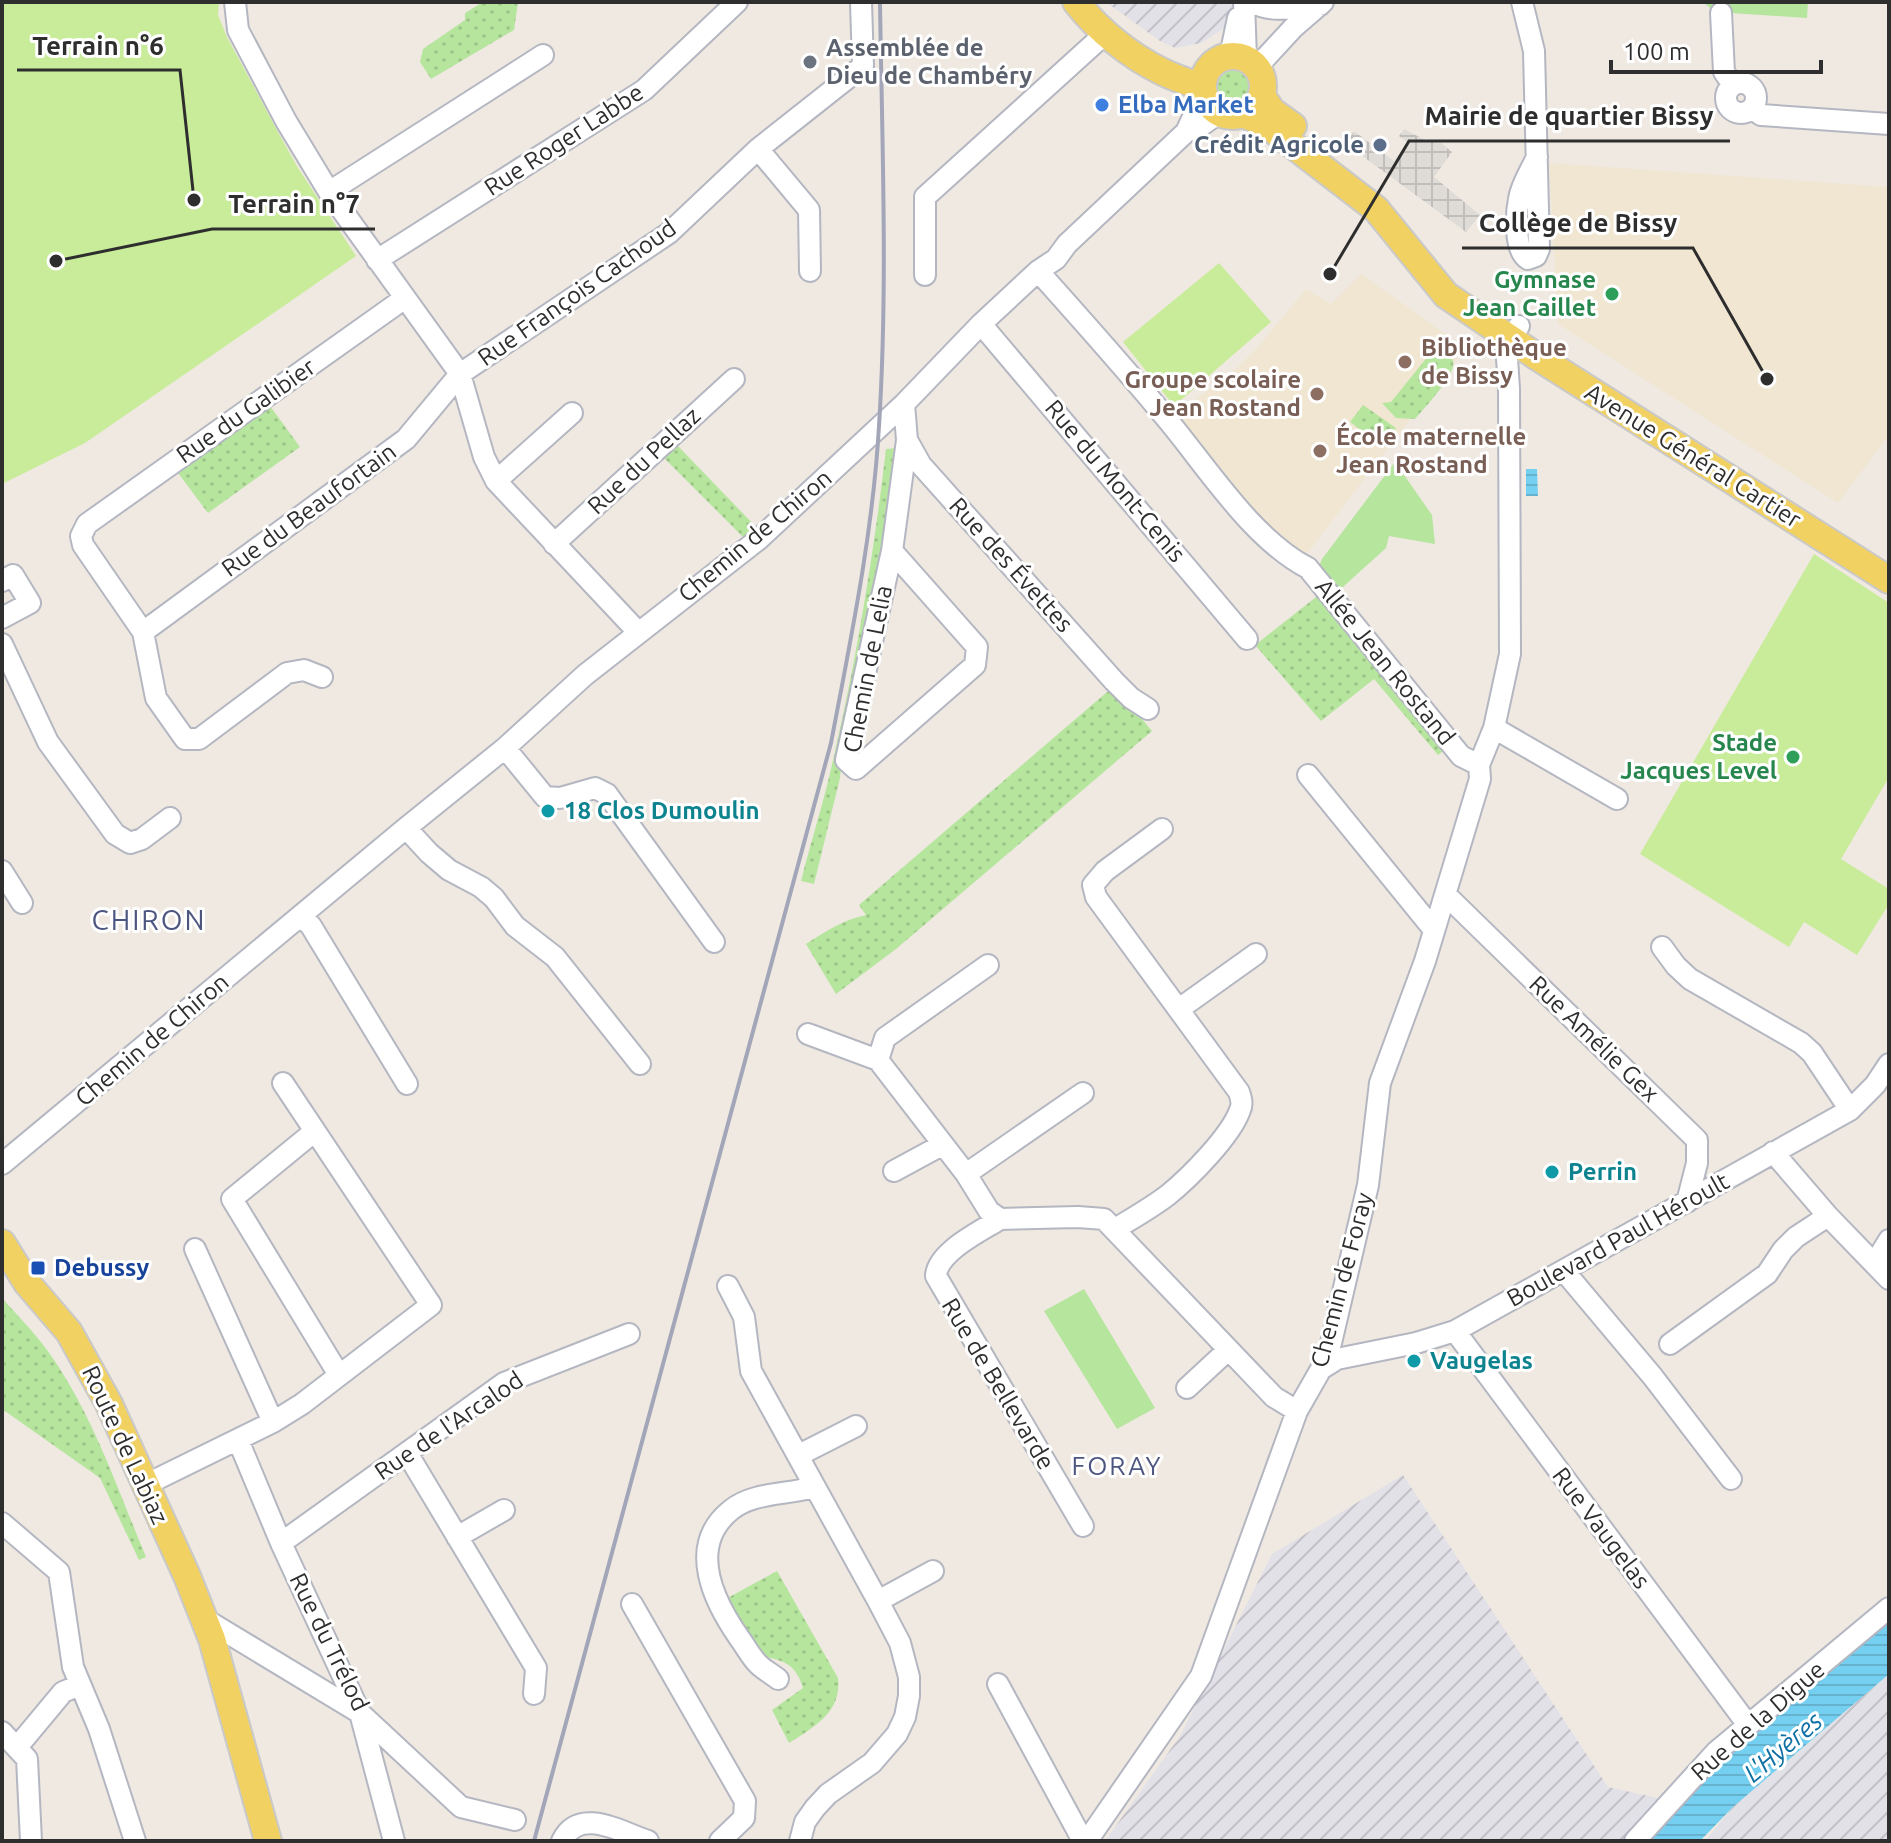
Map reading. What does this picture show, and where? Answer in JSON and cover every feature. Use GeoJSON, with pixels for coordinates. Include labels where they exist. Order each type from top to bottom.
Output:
{"type":"FeatureCollection","features":[{"type":"Feature","properties":{"kind":"main road","name":"Avenue Général Cartier"},"geometry":{"type":"LineString","coordinates":[[1076,2],[1121,46],[1153,67],[1231,85]]}},
{"type":"Feature","properties":{"kind":"main road","name":"Avenue Général Cartier"},"geometry":{"type":"LineString","coordinates":[[1084,2],[1133,41],[1164,59],[1231,85],[1264,123],[1376,209],[1443,280],[1446,295],[1515,332],[1889,563]]}},
{"type":"Feature","properties":{"kind":"main road","name":"Avenue Général Cartier"},"geometry":{"type":"LineString","coordinates":[[1103,28],[1151,59],[1164,59]]}},
{"type":"Feature","properties":{"kind":"main road","name":"Avenue Général Cartier"},"geometry":{"type":"LineString","coordinates":[[1515,332],[1889,580]]}},
{"type":"Feature","properties":{"kind":"main road","name":"Route de Labiaz"},"geometry":{"type":"LineString","coordinates":[[2,1243],[27,1283],[69,1332],[109,1404],[212,1639],[268,1841]]}},
{"type":"Feature","properties":{"kind":"main road","name":"Route de Labiaz"},"geometry":{"type":"LineString","coordinates":[[2,1269],[27,1283]]}},
{"type":"Feature","properties":{"kind":"street"},"geometry":{"type":"LineString","coordinates":[[235,2],[238,30],[286,121],[329,192],[460,374],[484,457],[496,481],[638,632]]}},
{"type":"Feature","properties":{"kind":"street","name":"Rue Roger Labbe"},"geometry":{"type":"LineString","coordinates":[[377,260],[644,90],[737,2]]}},
{"type":"Feature","properties":{"kind":"street","name":"Rue François Cachoud"},"geometry":{"type":"LineString","coordinates":[[460,374],[669,233],[758,149],[863,66],[861,2]]}},
{"type":"Feature","properties":{"kind":"street"},"geometry":{"type":"LineString","coordinates":[[1231,85],[1243,2]]}},
{"type":"Feature","properties":{"kind":"street"},"geometry":{"type":"LineString","coordinates":[[1252,2],[1262,8],[1276,10],[1321,3]]}},
{"type":"Feature","properties":{"kind":"street"},"geometry":{"type":"LineString","coordinates":[[1522,2],[1534,51],[1537,157]]}},
{"type":"Feature","properties":{"kind":"street","name":"Chemin de Chiron"},"geometry":{"type":"LineString","coordinates":[[2,1164],[505,748],[585,675],[759,539],[904,404],[981,324],[1038,271],[1056,259],[1067,244],[1186,132],[1202,125],[1231,85],[1321,3]]}},
{"type":"Feature","properties":{"kind":"street"},"geometry":{"type":"LineString","coordinates":[[1721,13],[1724,72],[1733,85],[1726,97],[1729,107],[1737,112],[1752,108],[1761,115],[1889,124]]}},
{"type":"Feature","properties":{"kind":"street"},"geometry":{"type":"LineString","coordinates":[[925,275],[925,197],[1103,28]]}},
{"type":"Feature","properties":{"kind":"street"},"geometry":{"type":"LineString","coordinates":[[329,192],[543,55]]}},
{"type":"Feature","properties":{"kind":"street"},"geometry":{"type":"LineString","coordinates":[[758,149],[809,210],[810,271]]}},
{"type":"Feature","properties":{"kind":"street","name":"Allée Jean Rostand"},"geometry":{"type":"LineString","coordinates":[[1038,271],[1167,419],[1241,511],[1271,543],[1308,568],[1461,756],[1479,765]]}},
{"type":"Feature","properties":{"kind":"street","name":"Rue du Galibier"},"geometry":{"type":"LineString","coordinates":[[143,632],[83,545],[81,536],[87,524],[405,298]]}},
{"type":"Feature","properties":{"kind":"street","name":"Rue du Mont-Cenis"},"geometry":{"type":"LineString","coordinates":[[981,324],[1247,639]]}},
{"type":"Feature","properties":{"kind":"street","name":"Chemin de Foray"},"geometry":{"type":"LineString","coordinates":[[1085,1841],[1201,1676],[1297,1411],[1321,1369],[1331,1343],[1368,1185],[1380,1083],[1446,895],[1480,779],[1479,765],[1494,728],[1510,654],[1509,389],[1506,343],[1515,332]]}},
{"type":"Feature","properties":{"kind":"street","name":"Rue du Beaufortain"},"geometry":{"type":"LineString","coordinates":[[143,632],[406,439],[460,374]]}},
{"type":"Feature","properties":{"kind":"street","name":"Rue du Pellaz"},"geometry":{"type":"LineString","coordinates":[[554,544],[734,379]]}},
{"type":"Feature","properties":{"kind":"street","name":"Rue des Évettes"},"geometry":{"type":"LineString","coordinates":[[904,404],[907,440],[921,465],[1123,689],[1148,709]]}},
{"type":"Feature","properties":{"kind":"street"},"geometry":{"type":"LineString","coordinates":[[496,481],[572,413]]}},
{"type":"Feature","properties":{"kind":"street","name":"Chemin de Lelia"},"geometry":{"type":"LineString","coordinates":[[892,551],[977,647],[975,665],[856,769],[846,760],[892,551],[907,440]]}},
{"type":"Feature","properties":{"kind":"street"},"geometry":{"type":"LineString","coordinates":[[2,581],[13,575],[30,603],[2,618]]}},
{"type":"Feature","properties":{"kind":"street"},"geometry":{"type":"LineString","coordinates":[[143,632],[156,698],[166,730],[185,739],[199,739],[287,673],[304,670],[322,677]]}},
{"type":"Feature","properties":{"kind":"street"},"geometry":{"type":"LineString","coordinates":[[2,644],[48,742],[115,834],[130,843],[142,839],[170,818]]}},
{"type":"Feature","properties":{"kind":"street"},"geometry":{"type":"LineString","coordinates":[[1494,728],[1617,799]]}},
{"type":"Feature","properties":{"kind":"street"},"geometry":{"type":"LineString","coordinates":[[505,748],[545,797],[560,798],[595,788],[607,794],[714,942]]}},
{"type":"Feature","properties":{"kind":"street"},"geometry":{"type":"LineString","coordinates":[[1308,775],[1434,930]]}},
{"type":"Feature","properties":{"kind":"street"},"geometry":{"type":"LineString","coordinates":[[406,828],[449,870],[481,887],[494,898],[515,926],[555,957],[640,1064]]}},
{"type":"Feature","properties":{"kind":"street"},"geometry":{"type":"LineString","coordinates":[[1115,1229],[1152,1207],[1195,1170],[1241,1110],[1242,1102],[1239,1092],[1096,897],[1093,885],[1105,871],[1162,829]]}},
{"type":"Feature","properties":{"kind":"street"},"geometry":{"type":"LineString","coordinates":[[2,871],[22,903]]}},
{"type":"Feature","properties":{"kind":"street","name":"Rue Amélie Gex"},"geometry":{"type":"LineString","coordinates":[[1446,895],[1697,1140],[1697,1163],[1687,1202]]}},
{"type":"Feature","properties":{"kind":"street"},"geometry":{"type":"LineString","coordinates":[[302,916],[407,1084]]}},
{"type":"Feature","properties":{"kind":"street"},"geometry":{"type":"LineString","coordinates":[[1662,947],[1690,979],[1801,1043],[1812,1053],[1850,1110]]}},
{"type":"Feature","properties":{"kind":"street"},"geometry":{"type":"LineString","coordinates":[[1179,1009],[1256,954]]}},
{"type":"Feature","properties":{"kind":"street"},"geometry":{"type":"LineString","coordinates":[[878,1060],[885,1038],[988,965]]}},
{"type":"Feature","properties":{"kind":"street"},"geometry":{"type":"LineString","coordinates":[[808,1034],[878,1060],[966,1174],[989,1211],[1000,1219],[1104,1219],[1274,1397],[1297,1411]]}},
{"type":"Feature","properties":{"kind":"street","name":"Boulevard Paul Héroult"},"geometry":{"type":"LineString","coordinates":[[1321,1369],[1337,1359],[1416,1343],[1455,1331],[1850,1110],[1875,1085],[1889,1064]]}},
{"type":"Feature","properties":{"kind":"street"},"geometry":{"type":"LineString","coordinates":[[145,1485],[273,1422],[431,1305],[283,1083]]}},
{"type":"Feature","properties":{"kind":"street"},"geometry":{"type":"LineString","coordinates":[[966,1174],[1083,1093]]}},
{"type":"Feature","properties":{"kind":"street"},"geometry":{"type":"LineString","coordinates":[[315,1131],[232,1199],[339,1375]]}},
{"type":"Feature","properties":{"kind":"street"},"geometry":{"type":"LineString","coordinates":[[894,1171],[942,1145]]}},
{"type":"Feature","properties":{"kind":"street"},"geometry":{"type":"LineString","coordinates":[[1773,1152],[1828,1216],[1889,1279]]}},
{"type":"Feature","properties":{"kind":"street"},"geometry":{"type":"LineString","coordinates":[[1670,1344],[1767,1274],[1796,1237],[1828,1216]]}},
{"type":"Feature","properties":{"kind":"street","name":"Rue de Bellevarde"},"geometry":{"type":"LineString","coordinates":[[1000,1219],[944,1256],[936,1268],[936,1276],[1083,1526]]}},
{"type":"Feature","properties":{"kind":"street"},"geometry":{"type":"LineString","coordinates":[[1875,1263],[1889,1240]]}},
{"type":"Feature","properties":{"kind":"street"},"geometry":{"type":"LineString","coordinates":[[195,1249],[273,1422]]}},
{"type":"Feature","properties":{"kind":"street"},"geometry":{"type":"LineString","coordinates":[[1564,1271],[1653,1377],[1731,1479]]}},
{"type":"Feature","properties":{"kind":"street"},"geometry":{"type":"LineString","coordinates":[[728,1286],[744,1317],[751,1371],[878,1601],[900,1643],[906,1662],[909,1696],[905,1717],[888,1747],[815,1808],[805,1822],[800,1841]]}},
{"type":"Feature","properties":{"kind":"street","name":"Rue Vaugelas"},"geometry":{"type":"LineString","coordinates":[[1455,1331],[1748,1725]]}},
{"type":"Feature","properties":{"kind":"street","name":"Rue de l'Arcalod"},"geometry":{"type":"LineString","coordinates":[[281,1543],[504,1383],[629,1334]]}},
{"type":"Feature","properties":{"kind":"street"},"geometry":{"type":"LineString","coordinates":[[1187,1388],[1228,1350]]}},
{"type":"Feature","properties":{"kind":"street"},"geometry":{"type":"LineString","coordinates":[[799,1455],[856,1426]]}},
{"type":"Feature","properties":{"kind":"street","name":"Rue du Trélod"},"geometry":{"type":"LineString","coordinates":[[238,1440],[281,1543],[360,1713],[461,1807],[515,1820]]}},
{"type":"Feature","properties":{"kind":"street"},"geometry":{"type":"LineString","coordinates":[[407,1453],[536,1668],[534,1694]]}},
{"type":"Feature","properties":{"kind":"street"},"geometry":{"type":"LineString","coordinates":[[778,1679],[758,1664],[725,1617],[712,1591],[707,1558],[714,1533],[730,1510],[757,1497],[814,1487]]}},
{"type":"Feature","properties":{"kind":"street"},"geometry":{"type":"LineString","coordinates":[[457,1537],[504,1510]]}},
{"type":"Feature","properties":{"kind":"street"},"geometry":{"type":"LineString","coordinates":[[2,1523],[59,1572],[73,1667],[99,1729],[135,1841]]}},
{"type":"Feature","properties":{"kind":"street"},"geometry":{"type":"LineString","coordinates":[[878,1601],[933,1571]]}},
{"type":"Feature","properties":{"kind":"street"},"geometry":{"type":"LineString","coordinates":[[632,1604],[745,1801],[744,1818],[720,1841]]}},
{"type":"Feature","properties":{"kind":"street","name":"Rue de la Digue"},"geometry":{"type":"LineString","coordinates":[[1635,1841],[1708,1761],[1889,1608]]}},
{"type":"Feature","properties":{"kind":"street"},"geometry":{"type":"LineString","coordinates":[[203,1618],[360,1713],[394,1841]]}},
{"type":"Feature","properties":{"kind":"street"},"geometry":{"type":"LineString","coordinates":[[998,1684],[1085,1841]]}},
{"type":"Feature","properties":{"kind":"street"},"geometry":{"type":"LineString","coordinates":[[18,1746],[63,1692],[80,1685]]}},
{"type":"Feature","properties":{"kind":"street"},"geometry":{"type":"LineString","coordinates":[[2,1732],[27,1759],[31,1841]]}},
{"type":"Feature","properties":{"kind":"street"},"geometry":{"type":"LineString","coordinates":[[562,1841],[568,1831],[594,1821],[648,1841]]}},
{"type":"Feature","properties":{"kind":"shaded area"},"geometry":{"type":"Polygon","coordinates":[[[1106,2],[1233,2],[1229,20],[1223,29],[1201,43],[1175,48],[1160,41],[1106,2]]]}},
{"type":"Feature","properties":{"kind":"shaded area"},"geometry":{"type":"Polygon","coordinates":[[[1404,129],[1427,141],[1441,143],[1452,152],[1434,177],[1480,215],[1466,232],[1346,144],[1354,131],[1394,161],[1408,143],[1399,136],[1404,129]]]}},
{"type":"Feature","properties":{"kind":"shaded area"},"geometry":{"type":"Polygon","coordinates":[[[1549,163],[1889,187],[1889,435],[1838,503],[1558,324],[1549,163]]]}},
{"type":"Feature","properties":{"kind":"shaded area","name":"Groupe scolaire Jean Rostand"},"geometry":{"type":"Polygon","coordinates":[[[1361,274],[1465,348],[1306,555],[1267,525],[1174,416],[1234,371],[1306,289],[1331,304],[1361,274]]]}},
{"type":"Feature","properties":{"kind":"shaded area"},"geometry":{"type":"Polygon","coordinates":[[[1403,1475],[1608,1787],[1662,1799],[1625,1841],[1105,1841],[1180,1736],[1272,1554],[1403,1475]]]}},
{"type":"Feature","properties":{"kind":"shaded area"},"geometry":{"type":"Polygon","coordinates":[[[1889,1674],[1889,1841],[1705,1841],[1733,1807],[1889,1674]]]}},
{"type":"Feature","properties":{"kind":"green space"},"geometry":{"type":"Polygon","coordinates":[[[2,2],[219,2],[218,15],[227,37],[279,134],[356,256],[85,443],[2,484],[2,2]]]}},
{"type":"Feature","properties":{"kind":"green space"},"geometry":{"type":"Polygon","coordinates":[[[483,2],[518,2],[514,30],[431,79],[420,62],[423,49],[465,20],[465,13],[483,2]]]}},
{"type":"Feature","properties":{"kind":"green space"},"geometry":{"type":"Polygon","coordinates":[[[1703,2],[1808,2],[1807,18],[1715,12],[1703,2]]]}},
{"type":"Feature","properties":{"kind":"green space"},"geometry":{"type":"Polygon","coordinates":[[[1234,68],[1247,73],[1252,86],[1247,99],[1234,104],[1221,99],[1216,86],[1221,73],[1234,68]]]}},
{"type":"Feature","properties":{"kind":"green space"},"geometry":{"type":"Polygon","coordinates":[[[1219,263],[1271,322],[1174,406],[1123,342],[1219,263]]]}},
{"type":"Feature","properties":{"kind":"green space"},"geometry":{"type":"Polygon","coordinates":[[[1438,349],[1453,361],[1450,374],[1415,419],[1396,418],[1382,403],[1391,402],[1429,355],[1438,349]]]}},
{"type":"Feature","properties":{"kind":"green space"},"geometry":{"type":"Polygon","coordinates":[[[1363,405],[1396,428],[1383,446],[1350,422],[1363,405]]]}},
{"type":"Feature","properties":{"kind":"green space"},"geometry":{"type":"Polygon","coordinates":[[[270,406],[300,447],[208,513],[178,473],[270,406]]]}},
{"type":"Feature","properties":{"kind":"green space"},"geometry":{"type":"Polygon","coordinates":[[[678,446],[757,528],[744,538],[664,458],[678,446]]]}},
{"type":"Feature","properties":{"kind":"green space"},"geometry":{"type":"Polygon","coordinates":[[[898,448],[887,551],[840,778],[814,884],[801,881],[851,676],[871,563],[886,449],[898,448]]]}},
{"type":"Feature","properties":{"kind":"green space"},"geometry":{"type":"Polygon","coordinates":[[[1395,462],[1432,515],[1435,544],[1389,536],[1386,548],[1334,595],[1319,566],[1322,559],[1395,462]]]}},
{"type":"Feature","properties":{"kind":"green space","name":"Stade Jacques Level"},"geometry":{"type":"Polygon","coordinates":[[[1814,554],[1889,603],[1889,777],[1841,859],[1889,889],[1889,904],[1857,955],[1804,922],[1789,947],[1640,854],[1814,554]]]}},
{"type":"Feature","properties":{"kind":"green space"},"geometry":{"type":"Polygon","coordinates":[[[1320,594],[1447,748],[1438,755],[1374,679],[1321,721],[1255,645],[1320,594]]]}},
{"type":"Feature","properties":{"kind":"green space"},"geometry":{"type":"Polygon","coordinates":[[[1114,686],[1152,731],[896,949],[836,994],[806,944],[842,923],[866,915],[859,905],[1114,686]]]}},
{"type":"Feature","properties":{"kind":"green space"},"geometry":{"type":"Polygon","coordinates":[[[1084,1289],[1155,1408],[1117,1429],[1044,1311],[1084,1289]]]}},
{"type":"Feature","properties":{"kind":"green space"},"geometry":{"type":"Polygon","coordinates":[[[2,1298],[47,1350],[77,1399],[146,1557],[139,1560],[100,1478],[2,1409],[2,1298]]]}},
{"type":"Feature","properties":{"kind":"green space"},"geometry":{"type":"Polygon","coordinates":[[[777,1571],[838,1678],[836,1700],[831,1709],[817,1724],[789,1743],[772,1710],[803,1688],[797,1673],[788,1664],[760,1656],[724,1600],[777,1571]]]}},
{"type":"Feature","properties":{"kind":"water"},"geometry":{"type":"Polygon","coordinates":[[[1526,469],[1537,469],[1538,496],[1526,496],[1526,469]]]}},
{"type":"Feature","properties":{"kind":"water","name":"L'Hyères"},"geometry":{"type":"Polygon","coordinates":[[[1889,1618],[1889,1674],[1733,1807],[1700,1841],[1641,1841],[1712,1763],[1889,1618]]]}},
{"type":"Feature","properties":{"kind":"railway"},"geometry":{"type":"LineString","coordinates":[[534,1841],[831,743],[846,664],[876,466],[882,373],[884,267],[880,2]]}},
{"type":"Feature","properties":{"kind":"place","name":"Assemblée de Dieu de Chambéry"},"geometry":{"type":"Point","coordinates":[810,62]}},
{"type":"Feature","properties":{"kind":"place","name":"Elba Market"},"geometry":{"type":"Point","coordinates":[1102,105]}},
{"type":"Feature","properties":{"kind":"place","name":"Crédit Agricole"},"geometry":{"type":"Point","coordinates":[1380,145]}},
{"type":"Feature","properties":{"kind":"place","name":"Terrain n°6"},"geometry":{"type":"Point","coordinates":[194,200]}},
{"type":"Feature","properties":{"kind":"place","name":"Terrain n°7"},"geometry":{"type":"Point","coordinates":[56,261]}},
{"type":"Feature","properties":{"kind":"place","name":"Mairie de quartier Bissy"},"geometry":{"type":"Point","coordinates":[1330,274]}},
{"type":"Feature","properties":{"kind":"place","name":"Gymnase Jean Caillet"},"geometry":{"type":"Point","coordinates":[1612,294]}},
{"type":"Feature","properties":{"kind":"place","name":"Bibliothèque de Bissy"},"geometry":{"type":"Point","coordinates":[1405,362]}},
{"type":"Feature","properties":{"kind":"place","name":"Collège de Bissy"},"geometry":{"type":"Point","coordinates":[1767,379]}},
{"type":"Feature","properties":{"kind":"place","name":"Groupe scolaire Jean Rostand"},"geometry":{"type":"Point","coordinates":[1317,394]}},
{"type":"Feature","properties":{"kind":"place","name":"École maternelle Jean Rostand"},"geometry":{"type":"Point","coordinates":[1320,451]}},
{"type":"Feature","properties":{"kind":"place","name":"Stade Jacques Level"},"geometry":{"type":"Point","coordinates":[1793,757]}},
{"type":"Feature","properties":{"kind":"place","name":"18 Clos Dumoulin"},"geometry":{"type":"Point","coordinates":[548,811]}},
{"type":"Feature","properties":{"kind":"place","name":"Perrin"},"geometry":{"type":"Point","coordinates":[1552,1172]}},
{"type":"Feature","properties":{"kind":"place","name":"Debussy"},"geometry":{"type":"Point","coordinates":[38,1268]}},
{"type":"Feature","properties":{"kind":"place","name":"Vaugelas"},"geometry":{"type":"Point","coordinates":[1414,1361]}},
{"type":"Feature","properties":{"kind":"district","name":"CHIRON"},"geometry":{"type":"Point","coordinates":[149,920]}},
{"type":"Feature","properties":{"kind":"district","name":"FORAY"},"geometry":{"type":"Point","coordinates":[1117,1466]}}]}
